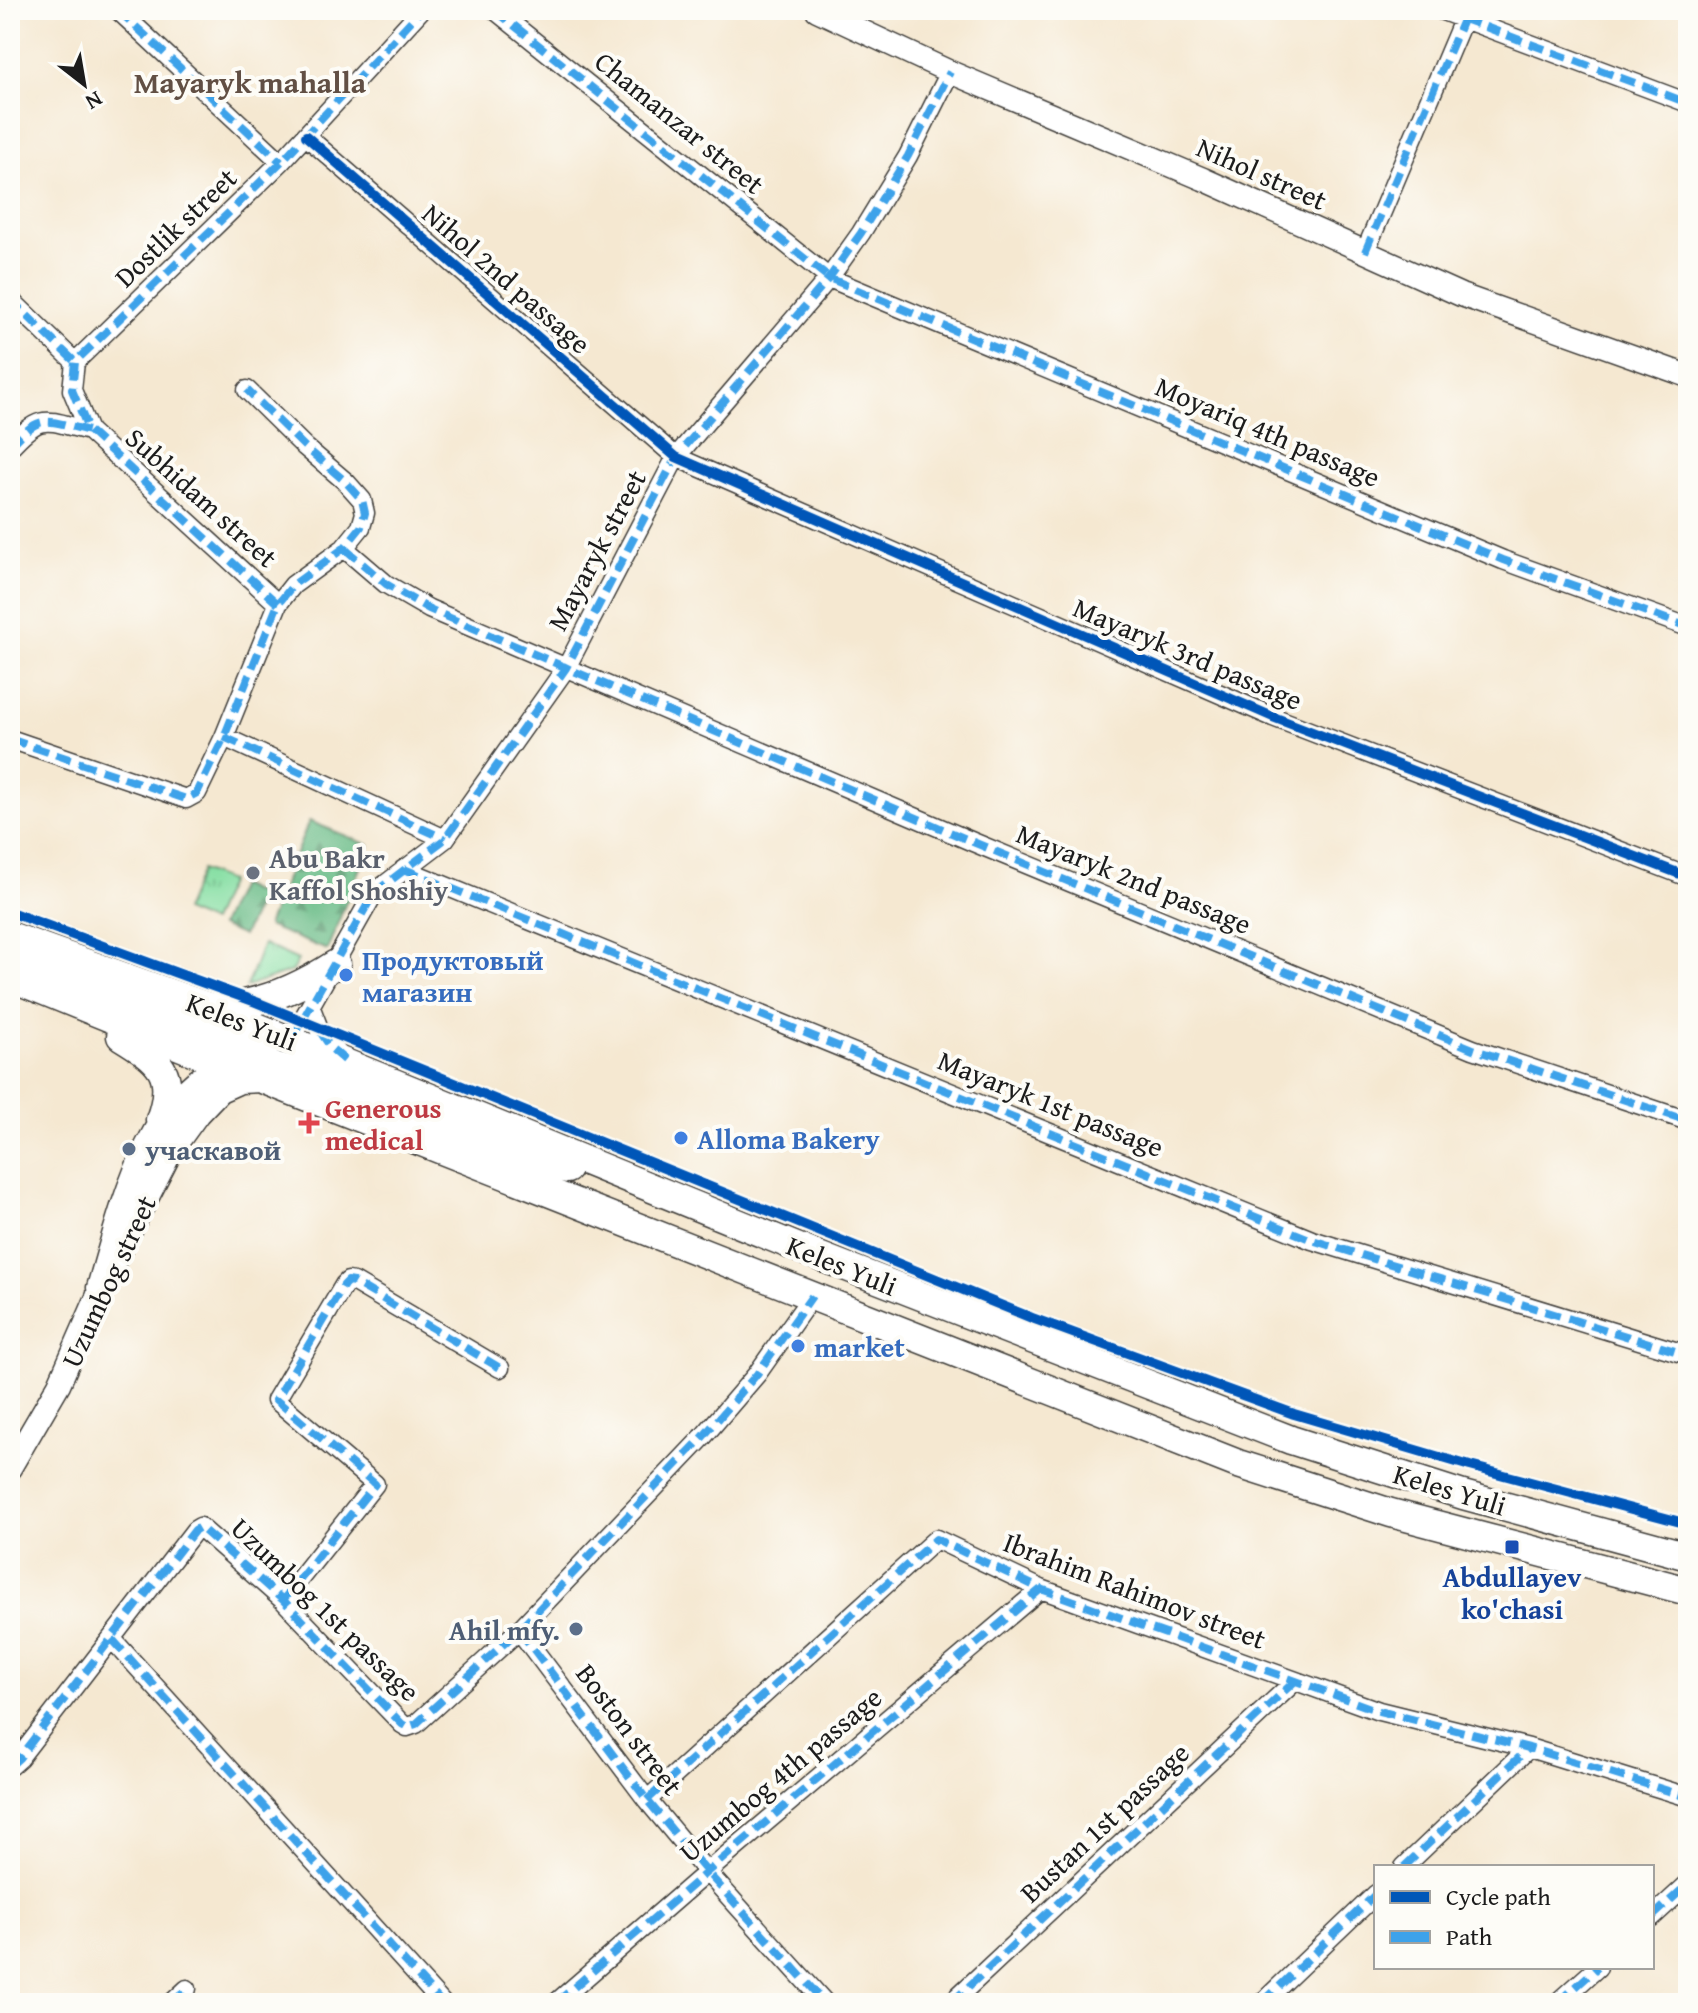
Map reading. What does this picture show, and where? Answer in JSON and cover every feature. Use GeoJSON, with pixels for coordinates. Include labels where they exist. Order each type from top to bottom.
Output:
{"type":"FeatureCollection","features":[{"type":"Feature","properties":{"kind":"main road","name":"Keles Yuli"},"geometry":{"type":"LineString","coordinates":[[10,936],[208,1007],[660,1193],[1291,1440],[1463,1495],[1688,1556]]}},
{"type":"Feature","properties":{"kind":"main road"},"geometry":{"type":"LineString","coordinates":[[208,1007],[240,1005],[273,996],[301,985],[336,964]]}},
{"type":"Feature","properties":{"kind":"main road"},"geometry":{"type":"LineString","coordinates":[[10,974],[35,966],[180,1025],[244,1064],[274,1074],[339,1086],[528,1159],[660,1193]]}},
{"type":"Feature","properties":{"kind":"main road","name":"Keles Yuli"},"geometry":{"type":"LineString","coordinates":[[10,974],[67,1001],[230,1053]]}},
{"type":"Feature","properties":{"kind":"main road"},"geometry":{"type":"LineString","coordinates":[[67,1001],[149,1054],[163,1070],[168,1086],[154,1138],[129,1198],[101,1288]]}},
{"type":"Feature","properties":{"kind":"main road"},"geometry":{"type":"LineString","coordinates":[[208,1007],[222,1018],[230,1053]]}},
{"type":"Feature","properties":{"kind":"main road"},"geometry":{"type":"LineString","coordinates":[[154,1138],[187,1094],[211,1075],[230,1053],[291,1040]]}},
{"type":"Feature","properties":{"kind":"main road"},"geometry":{"type":"LineString","coordinates":[[274,1074],[291,1040]]}},
{"type":"Feature","properties":{"kind":"main road","name":"Keles Yuli"},"geometry":{"type":"LineString","coordinates":[[274,1074],[577,1203],[1238,1464],[1323,1493],[1512,1547],[1688,1591]]}},
{"type":"Feature","properties":{"kind":"main road"},"geometry":{"type":"LineString","coordinates":[[577,1203],[656,1219],[765,1260],[773,1258],[782,1241]]}},
{"type":"Feature","properties":{"kind":"main road"},"geometry":{"type":"LineString","coordinates":[[812,1296],[836,1287],[863,1291],[1023,1351],[1102,1367]]}},
{"type":"Feature","properties":{"kind":"main road"},"geometry":{"type":"LineString","coordinates":[[1061,1394],[1143,1411],[1268,1457],[1286,1456],[1291,1449],[1291,1440]]}},
{"type":"Feature","properties":{"kind":"street"},"geometry":{"type":"LineString","coordinates":[[118,10],[281,162]]}},
{"type":"Feature","properties":{"kind":"street","name":"Dostlik street"},"geometry":{"type":"LineString","coordinates":[[75,362],[281,162],[421,10]]}},
{"type":"Feature","properties":{"kind":"street","name":"Chamanzar street"},"geometry":{"type":"LineString","coordinates":[[495,10],[829,278]]}},
{"type":"Feature","properties":{"kind":"street","name":"Nihol street"},"geometry":{"type":"LineString","coordinates":[[817,10],[950,72],[1203,179],[1461,295],[1688,376]]}},
{"type":"Feature","properties":{"kind":"street"},"geometry":{"type":"LineString","coordinates":[[1440,10],[1688,103]]}},
{"type":"Feature","properties":{"kind":"street"},"geometry":{"type":"LineString","coordinates":[[1365,252],[1463,20]]}},
{"type":"Feature","properties":{"kind":"street","name":"Mayaryk street"},"geometry":{"type":"LineString","coordinates":[[311,1008],[374,893],[445,839],[566,668],[676,457],[829,278],[861,233],[908,156],[950,72]]}},
{"type":"Feature","properties":{"kind":"street","name":"Nihol 2nd passage"},"geometry":{"type":"LineString","coordinates":[[306,136],[676,457]]}},
{"type":"Feature","properties":{"kind":"street","name":"Moyariq 4th passage"},"geometry":{"type":"LineString","coordinates":[[829,278],[1503,560],[1688,627]]}},
{"type":"Feature","properties":{"kind":"street"},"geometry":{"type":"LineString","coordinates":[[10,299],[75,362],[72,390],[89,431]]}},
{"type":"Feature","properties":{"kind":"street"},"geometry":{"type":"LineString","coordinates":[[10,739],[186,799],[197,793],[224,737],[278,604],[293,585],[344,548],[361,527],[365,513],[362,500],[247,390]]}},
{"type":"Feature","properties":{"kind":"street"},"geometry":{"type":"LineString","coordinates":[[10,447],[36,422],[47,421],[89,431]]}},
{"type":"Feature","properties":{"kind":"street","name":"Subhidam street"},"geometry":{"type":"LineString","coordinates":[[89,431],[278,604]]}},
{"type":"Feature","properties":{"kind":"street","name":"Mayaryk 3rd passage"},"geometry":{"type":"LineString","coordinates":[[676,457],[1273,717],[1688,877]]}},
{"type":"Feature","properties":{"kind":"street","name":"Mayaryk 2nd passage"},"geometry":{"type":"LineString","coordinates":[[344,548],[386,584],[429,609],[973,842],[1473,1049],[1688,1121]]}},
{"type":"Feature","properties":{"kind":"street"},"geometry":{"type":"LineString","coordinates":[[224,737],[445,839]]}},
{"type":"Feature","properties":{"kind":"street","name":"Mayaryk 1st passage"},"geometry":{"type":"LineString","coordinates":[[404,869],[1312,1240],[1688,1355]]}},
{"type":"Feature","properties":{"kind":"street"},"geometry":{"type":"LineString","coordinates":[[291,1040],[311,1008]]}},
{"type":"Feature","properties":{"kind":"street"},"geometry":{"type":"LineString","coordinates":[[311,1008],[321,1034],[347,1062]]}},
{"type":"Feature","properties":{"kind":"street","name":"Uzumbog street"},"geometry":{"type":"LineString","coordinates":[[10,1468],[59,1384],[101,1288],[172,1150],[212,1098],[230,1053]]}},
{"type":"Feature","properties":{"kind":"street","name":"Uzumbog street"},"geometry":{"type":"LineString","coordinates":[[212,1098],[240,1082],[274,1074]]}},
{"type":"Feature","properties":{"kind":"street"},"geometry":{"type":"LineString","coordinates":[[283,1600],[375,1484],[276,1400],[344,1285],[348,1281],[354,1282],[500,1368]]}},
{"type":"Feature","properties":{"kind":"street","name":"Uzumbog 1st passage"},"geometry":{"type":"LineString","coordinates":[[112,1639],[200,1527],[283,1600],[407,1727],[416,1724],[519,1630],[702,1438],[757,1374],[812,1296]]}},
{"type":"Feature","properties":{"kind":"street","name":"Ibrahim Rahimov street"},"geometry":{"type":"LineString","coordinates":[[647,1800],[936,1539],[1041,1589],[1294,1682],[1379,1711],[1529,1748],[1688,1797]]}},
{"type":"Feature","properties":{"kind":"street","name":"Uzumbog 4th passage"},"geometry":{"type":"LineString","coordinates":[[556,2003],[1041,1589]]}},
{"type":"Feature","properties":{"kind":"street","name":"Boston street"},"geometry":{"type":"LineString","coordinates":[[519,1630],[647,1800],[825,2003]]}},
{"type":"Feature","properties":{"kind":"street"},"geometry":{"type":"LineString","coordinates":[[10,1766],[112,1639],[442,2003]]}},
{"type":"Feature","properties":{"kind":"street","name":"Bustan 1st passage"},"geometry":{"type":"LineString","coordinates":[[951,2003],[1294,1682]]}},
{"type":"Feature","properties":{"kind":"street"},"geometry":{"type":"LineString","coordinates":[[1406,1865],[1529,1748]]}},
{"type":"Feature","properties":{"kind":"street"},"geometry":{"type":"LineString","coordinates":[[1654,1915],[1688,1884]]}},
{"type":"Feature","properties":{"kind":"street"},"geometry":{"type":"LineString","coordinates":[[1262,2003],[1374,1896]]}},
{"type":"Feature","properties":{"kind":"street"},"geometry":{"type":"LineString","coordinates":[[1558,2003],[1596,1969]]}},
{"type":"Feature","properties":{"kind":"street"},"geometry":{"type":"LineString","coordinates":[[172,2003],[187,1989]]}},
{"type":"Feature","properties":{"kind":"green space"},"geometry":{"type":"Polygon","coordinates":[[[309,821],[369,845],[327,950],[267,926],[309,821]]]}},
{"type":"Feature","properties":{"kind":"green space"},"geometry":{"type":"Polygon","coordinates":[[[201,870],[229,881],[211,922],[184,911],[201,870]]]}},
{"type":"Feature","properties":{"kind":"green space"},"geometry":{"type":"Polygon","coordinates":[[[239,885],[262,896],[243,936],[220,926],[239,885]]]}},
{"type":"Feature","properties":{"kind":"green space"},"geometry":{"type":"Polygon","coordinates":[[[263,944],[298,960],[292,971],[246,987],[263,944]]]}},
{"type":"Feature","properties":{"kind":"marked path"},"geometry":{"type":"LineString","coordinates":[[118,10],[281,162]]}},
{"type":"Feature","properties":{"kind":"marked path"},"geometry":{"type":"LineString","coordinates":[[278,604],[89,431],[72,390],[75,362],[281,162],[421,10]]}},
{"type":"Feature","properties":{"kind":"marked path"},"geometry":{"type":"LineString","coordinates":[[495,10],[829,278],[1503,560],[1688,627]]}},
{"type":"Feature","properties":{"kind":"marked path"},"geometry":{"type":"LineString","coordinates":[[1440,10],[1688,103]]}},
{"type":"Feature","properties":{"kind":"marked path"},"geometry":{"type":"LineString","coordinates":[[1365,252],[1463,20]]}},
{"type":"Feature","properties":{"kind":"marked path"},"geometry":{"type":"LineString","coordinates":[[291,1040],[374,893],[445,839],[566,668],[676,457],[829,278],[861,233],[908,156],[950,72]]}},
{"type":"Feature","properties":{"kind":"marked path"},"geometry":{"type":"LineString","coordinates":[[10,299],[75,362]]}},
{"type":"Feature","properties":{"kind":"marked path"},"geometry":{"type":"LineString","coordinates":[[10,739],[186,799],[197,793],[224,737],[278,604],[293,585],[344,548],[361,527],[365,513],[362,500],[346,482],[247,390]]}},
{"type":"Feature","properties":{"kind":"marked path"},"geometry":{"type":"LineString","coordinates":[[10,447],[30,428],[45,422],[89,431]]}},
{"type":"Feature","properties":{"kind":"marked path"},"geometry":{"type":"LineString","coordinates":[[344,548],[386,584],[429,609],[973,842],[1473,1049],[1688,1121]]}},
{"type":"Feature","properties":{"kind":"marked path"},"geometry":{"type":"LineString","coordinates":[[224,737],[445,839]]}},
{"type":"Feature","properties":{"kind":"marked path"},"geometry":{"type":"LineString","coordinates":[[404,869],[1312,1240],[1688,1355]]}},
{"type":"Feature","properties":{"kind":"marked path"},"geometry":{"type":"LineString","coordinates":[[10,983],[12,978]]}},
{"type":"Feature","properties":{"kind":"marked path"},"geometry":{"type":"LineString","coordinates":[[319,1030],[332,1049],[347,1062]]}},
{"type":"Feature","properties":{"kind":"marked path"},"geometry":{"type":"LineString","coordinates":[[283,1600],[375,1484],[276,1400],[344,1285],[348,1281],[354,1282],[500,1368]]}},
{"type":"Feature","properties":{"kind":"marked path"},"geometry":{"type":"LineString","coordinates":[[10,1766],[200,1527],[283,1600],[402,1724],[407,1727],[416,1724],[519,1630],[702,1438],[757,1374],[812,1296]]}},
{"type":"Feature","properties":{"kind":"marked path"},"geometry":{"type":"LineString","coordinates":[[647,1800],[936,1539],[1041,1589],[1379,1711],[1529,1748],[1688,1797]]}},
{"type":"Feature","properties":{"kind":"marked path"},"geometry":{"type":"LineString","coordinates":[[556,2003],[1041,1589]]}},
{"type":"Feature","properties":{"kind":"marked path"},"geometry":{"type":"LineString","coordinates":[[519,1630],[647,1800],[825,2003]]}},
{"type":"Feature","properties":{"kind":"marked path"},"geometry":{"type":"LineString","coordinates":[[112,1639],[442,2003]]}},
{"type":"Feature","properties":{"kind":"marked path"},"geometry":{"type":"LineString","coordinates":[[951,2003],[1294,1682]]}},
{"type":"Feature","properties":{"kind":"marked path"},"geometry":{"type":"LineString","coordinates":[[1406,1865],[1529,1748]]}},
{"type":"Feature","properties":{"kind":"marked path"},"geometry":{"type":"LineString","coordinates":[[1654,1915],[1688,1884]]}},
{"type":"Feature","properties":{"kind":"marked path"},"geometry":{"type":"LineString","coordinates":[[1262,2003],[1374,1896]]}},
{"type":"Feature","properties":{"kind":"marked path"},"geometry":{"type":"LineString","coordinates":[[1558,2003],[1596,1969]]}},
{"type":"Feature","properties":{"kind":"marked path"},"geometry":{"type":"LineString","coordinates":[[172,2003],[187,1989]]}},
{"type":"Feature","properties":{"kind":"marked path"},"geometry":{"type":"LineString","coordinates":[[10,1999],[12,2003]]}},
{"type":"Feature","properties":{"kind":"cycle path"},"geometry":{"type":"LineString","coordinates":[[306,136],[676,457],[1273,717],[1688,877]]}},
{"type":"Feature","properties":{"kind":"cycle path"},"geometry":{"type":"LineString","coordinates":[[10,912],[256,1002],[1032,1318],[1294,1414],[1470,1466],[1688,1524]]}},
{"type":"Feature","properties":{"kind":"place","name":"Abu Bakr Kaffol Shoshiy"},"geometry":{"type":"Point","coordinates":[253,873]}},
{"type":"Feature","properties":{"kind":"place","name":"Продуктовый магазин"},"geometry":{"type":"Point","coordinates":[346,975]}},
{"type":"Feature","properties":{"kind":"place","name":"Generous medical"},"geometry":{"type":"Point","coordinates":[309,1123]}},
{"type":"Feature","properties":{"kind":"place","name":"Alloma Bakery"},"geometry":{"type":"Point","coordinates":[681,1138]}},
{"type":"Feature","properties":{"kind":"place","name":"учаскавой"},"geometry":{"type":"Point","coordinates":[129,1149]}},
{"type":"Feature","properties":{"kind":"place","name":"market"},"geometry":{"type":"Point","coordinates":[798,1346]}},
{"type":"Feature","properties":{"kind":"place","name":"Abdullayev ko'chasi"},"geometry":{"type":"Point","coordinates":[1512,1547]}},
{"type":"Feature","properties":{"kind":"place","name":"Ahil mfy."},"geometry":{"type":"Point","coordinates":[576,1629]}},
{"type":"Feature","properties":{"kind":"district","name":"Mayaryk mahalla"},"geometry":{"type":"Point","coordinates":[250,82]}}]}
